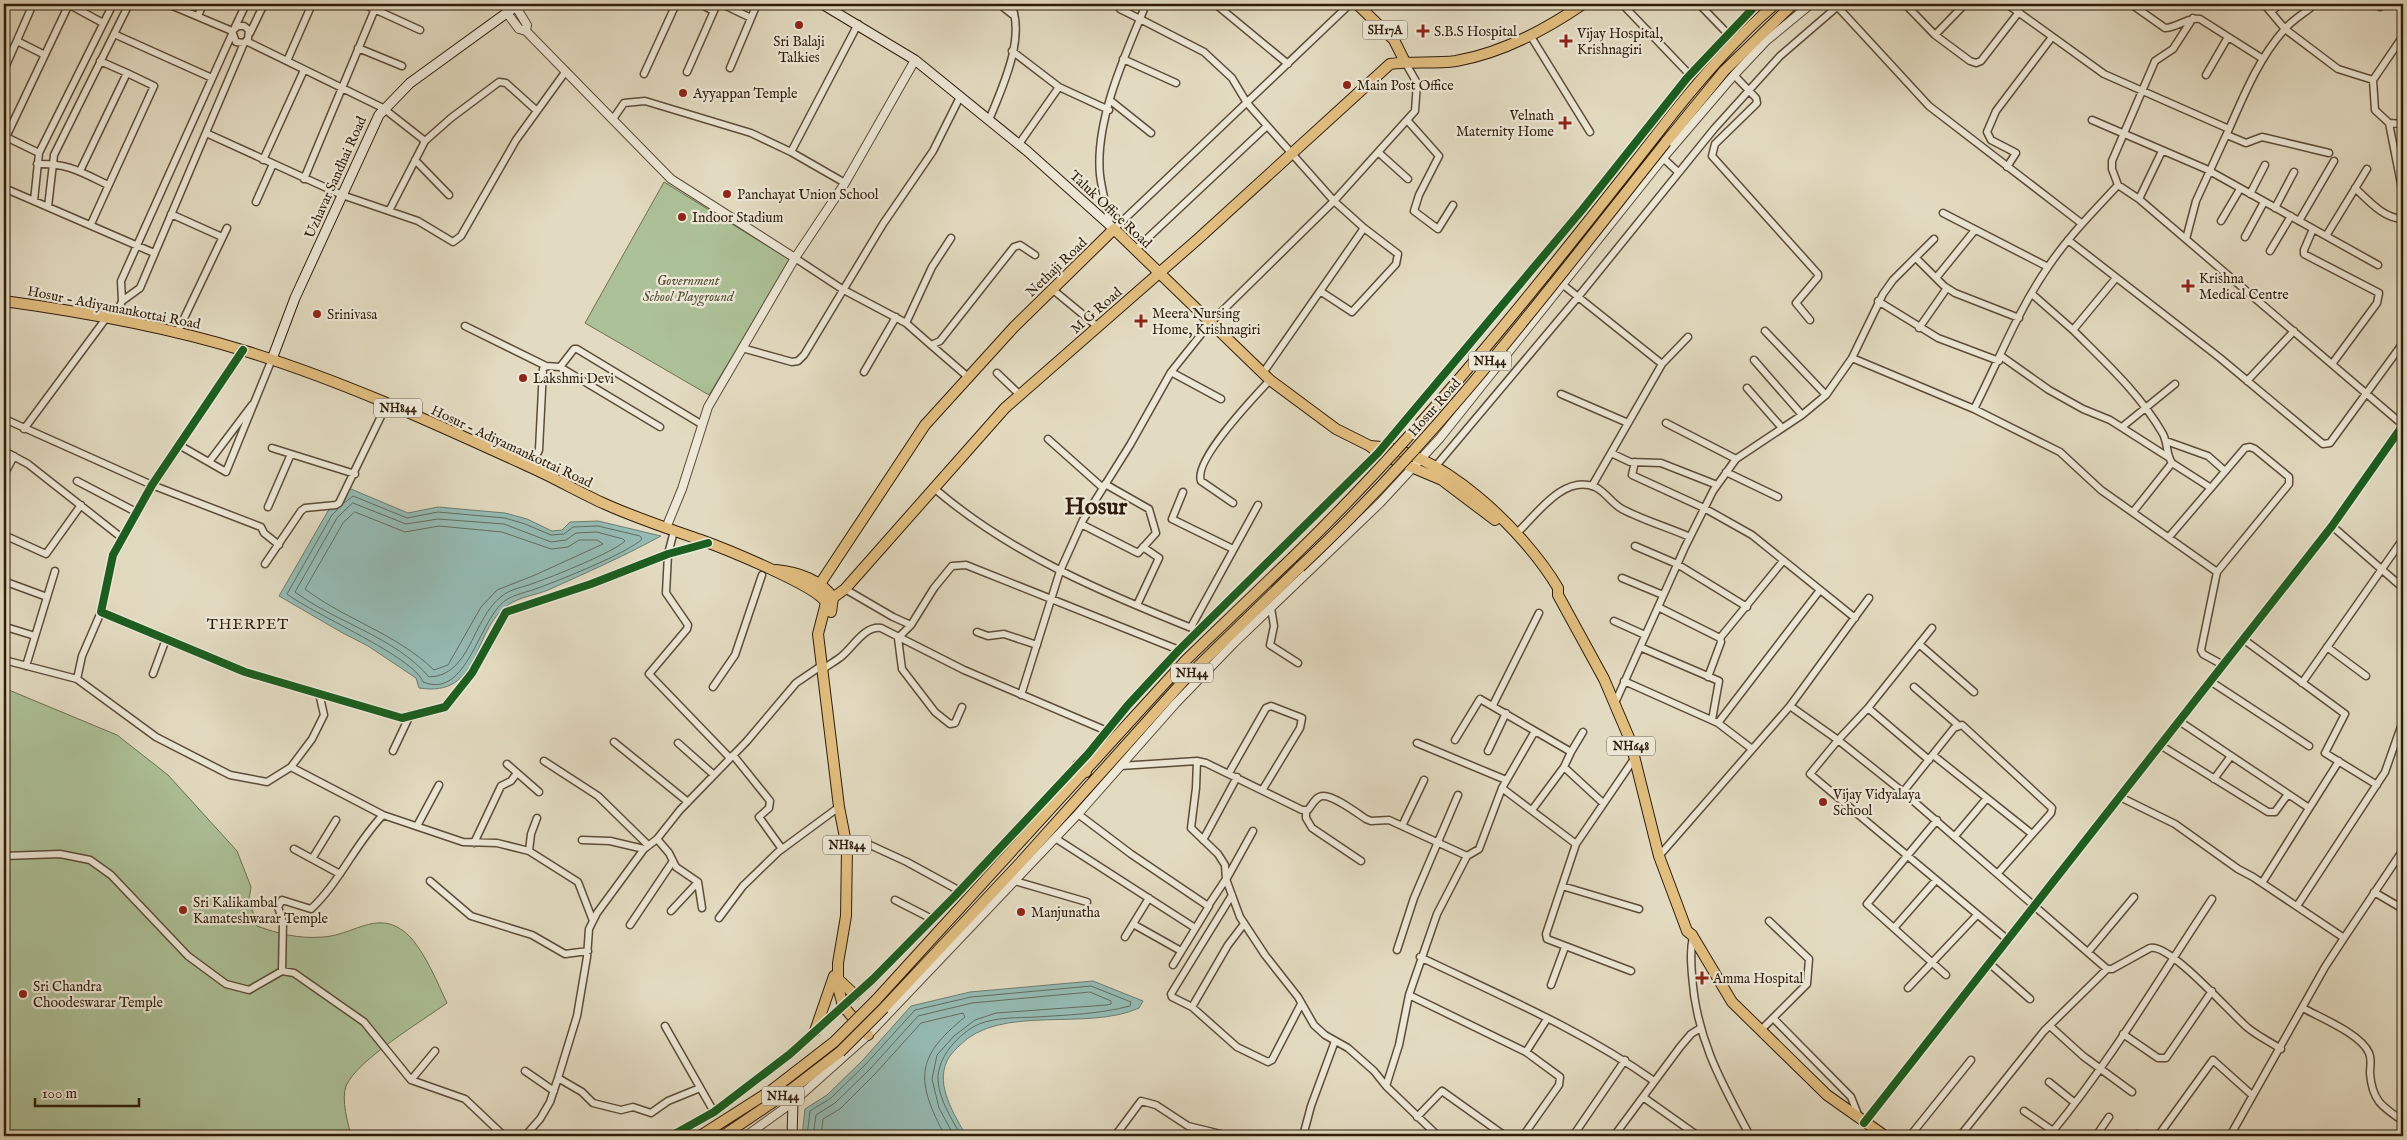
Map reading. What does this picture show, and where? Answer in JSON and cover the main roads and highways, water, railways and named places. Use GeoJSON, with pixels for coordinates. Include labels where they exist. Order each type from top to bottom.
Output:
{"type":"FeatureCollection","features":[{"type":"Feature","properties":{"kind":"main road","name":"Taluk Office Road"},"geometry":{"type":"LineString","coordinates":[[822,4],[915,60],[1019,144],[1112,228],[1267,377],[1336,429],[1370,446],[1417,463]]}},
{"type":"Feature","properties":{"kind":"main road","name":"SH17A"},"geometry":{"type":"LineString","coordinates":[[1358,4],[1394,40],[1405,62]]}},
{"type":"Feature","properties":{"kind":"main road","name":"M G Road"},"geometry":{"type":"LineString","coordinates":[[830,601],[845,589],[1005,408],[1098,327],[1390,64],[1456,61],[1508,45],[1552,25],[1582,4]]}},
{"type":"Feature","properties":{"kind":"main road","name":"Hosur Road"},"geometry":{"type":"LineString","coordinates":[[700,1136],[772,1090],[834,1042],[876,1000],[1084,769],[1186,660],[1379,471],[1563,255],[1718,58],[1740,34],[1775,4]]}},
{"type":"Feature","properties":{"kind":"main road","name":"Hosur Road"},"geometry":{"type":"LineString","coordinates":[[723,1136],[792,1090],[840,1052],[1093,788],[1138,730],[1187,677],[1351,519],[1416,449],[1482,371],[1724,71],[1777,17],[1793,4]]}},
{"type":"Feature","properties":{"kind":"main road","name":"Uzhavar Sandhai Road"},"geometry":{"type":"LineString","coordinates":[[272,359],[295,298],[383,108],[410,83],[518,5]]}},
{"type":"Feature","properties":{"kind":"main road","name":"Nethaji Road"},"geometry":{"type":"LineString","coordinates":[[818,587],[925,425],[1014,327],[1112,228]]}},
{"type":"Feature","properties":{"kind":"main road","name":"Hosur - Adiyamankottai Road"},"geometry":{"type":"LineString","coordinates":[[4,300],[178,331],[272,359],[387,404],[531,467],[605,504],[774,570],[790,572],[818,587]]}},
{"type":"Feature","properties":{"kind":"main road","name":"NH648"},"geometry":{"type":"LineString","coordinates":[[1417,463],[1435,467],[1478,497],[1517,532],[1558,588],[1558,595],[1615,703],[1630,740],[1659,856],[1679,907],[1683,923],[1732,1002],[1827,1095],[1885,1136]]}},
{"type":"Feature","properties":{"kind":"main road","name":"NH648"},"geometry":{"type":"LineString","coordinates":[[1417,463],[1455,489],[1512,535],[1527,552],[1552,591],[1558,595]]}},
{"type":"Feature","properties":{"kind":"main road","name":"NH844"},"geometry":{"type":"LineString","coordinates":[[818,587],[830,601],[818,634],[839,807],[847,848],[846,916],[838,963],[838,979],[843,1006],[868,1035]]}},
{"type":"Feature","properties":{"kind":"main road"},"geometry":{"type":"LineString","coordinates":[[815,1031],[838,963]]}},
{"type":"Feature","properties":{"kind":"main road"},"geometry":{"type":"LineString","coordinates":[[838,979],[855,995]]}},
{"type":"Feature","properties":{"kind":"main road"},"geometry":{"type":"LineString","coordinates":[[792,1136],[793,1102]]}},
{"type":"Feature","properties":{"kind":"water"},"geometry":{"type":"Polygon","coordinates":[[[351,489],[408,513],[438,507],[505,513],[527,519],[552,531],[562,530],[570,522],[598,521],[661,536],[548,590],[517,600],[508,605],[496,616],[487,630],[465,673],[454,683],[439,688],[419,688],[416,678],[368,646],[279,596],[328,511],[351,489]]]}},
{"type":"Feature","properties":{"kind":"water"},"geometry":{"type":"Polygon","coordinates":[[[1093,981],[1143,1001],[1139,1008],[1118,1015],[1094,1018],[1020,1021],[997,1025],[976,1033],[951,1055],[947,1061],[943,1080],[952,1110],[966,1136],[802,1136],[805,1109],[827,1095],[862,1061],[911,1006],[970,992],[1093,981]]]}},
{"type":"Feature","properties":{"kind":"place","name":"Sri Balaji Talkies"},"geometry":{"type":"Point","coordinates":[799,25]}},
{"type":"Feature","properties":{"kind":"place","name":"S.B.S Hospital"},"geometry":{"type":"Point","coordinates":[1423,31]}},
{"type":"Feature","properties":{"kind":"place","name":"Vijay Hospital, Krishnagiri"},"geometry":{"type":"Point","coordinates":[1566,41]}},
{"type":"Feature","properties":{"kind":"place","name":"Main Post Office"},"geometry":{"type":"Point","coordinates":[1347,85]}},
{"type":"Feature","properties":{"kind":"place","name":"Ayyappan Temple"},"geometry":{"type":"Point","coordinates":[683,93]}},
{"type":"Feature","properties":{"kind":"place","name":"Velnath Maternity Home"},"geometry":{"type":"Point","coordinates":[1565,123]}},
{"type":"Feature","properties":{"kind":"place","name":"Panchayat Union School"},"geometry":{"type":"Point","coordinates":[727,194]}},
{"type":"Feature","properties":{"kind":"place","name":"Indoor Stadium"},"geometry":{"type":"Point","coordinates":[682,217]}},
{"type":"Feature","properties":{"kind":"place","name":"Krishna Medical Centre"},"geometry":{"type":"Point","coordinates":[2188,286]}},
{"type":"Feature","properties":{"kind":"place","name":"Srinivasa"},"geometry":{"type":"Point","coordinates":[317,314]}},
{"type":"Feature","properties":{"kind":"place","name":"Meera Nursing Home, Krishnagiri"},"geometry":{"type":"Point","coordinates":[1141,321]}},
{"type":"Feature","properties":{"kind":"place","name":"Lakshmi Devi"},"geometry":{"type":"Point","coordinates":[523,378]}},
{"type":"Feature","properties":{"kind":"place","name":"Vijay Vidyalaya School"},"geometry":{"type":"Point","coordinates":[1823,802]}},
{"type":"Feature","properties":{"kind":"place","name":"Sri Kalikambal Kamateshwarar Temple"},"geometry":{"type":"Point","coordinates":[183,910]}},
{"type":"Feature","properties":{"kind":"place","name":"Manjunatha"},"geometry":{"type":"Point","coordinates":[1021,912]}},
{"type":"Feature","properties":{"kind":"place","name":"Amma Hospital"},"geometry":{"type":"Point","coordinates":[1702,978]}},
{"type":"Feature","properties":{"kind":"place","name":"Sri Chandra Choodeswarar Temple"},"geometry":{"type":"Point","coordinates":[23,994]}},
{"type":"Feature","properties":{"kind":"district","name":"Hosur"},"geometry":{"type":"Point","coordinates":[1096,506]}},
{"type":"Feature","properties":{"kind":"district","name":"THERPET"},"geometry":{"type":"Point","coordinates":[248,624]}},
{"type":"Feature","properties":{"kind":"park label","name":"Government School Playground"},"geometry":{"type":"Point","coordinates":[688,288]}}]}
